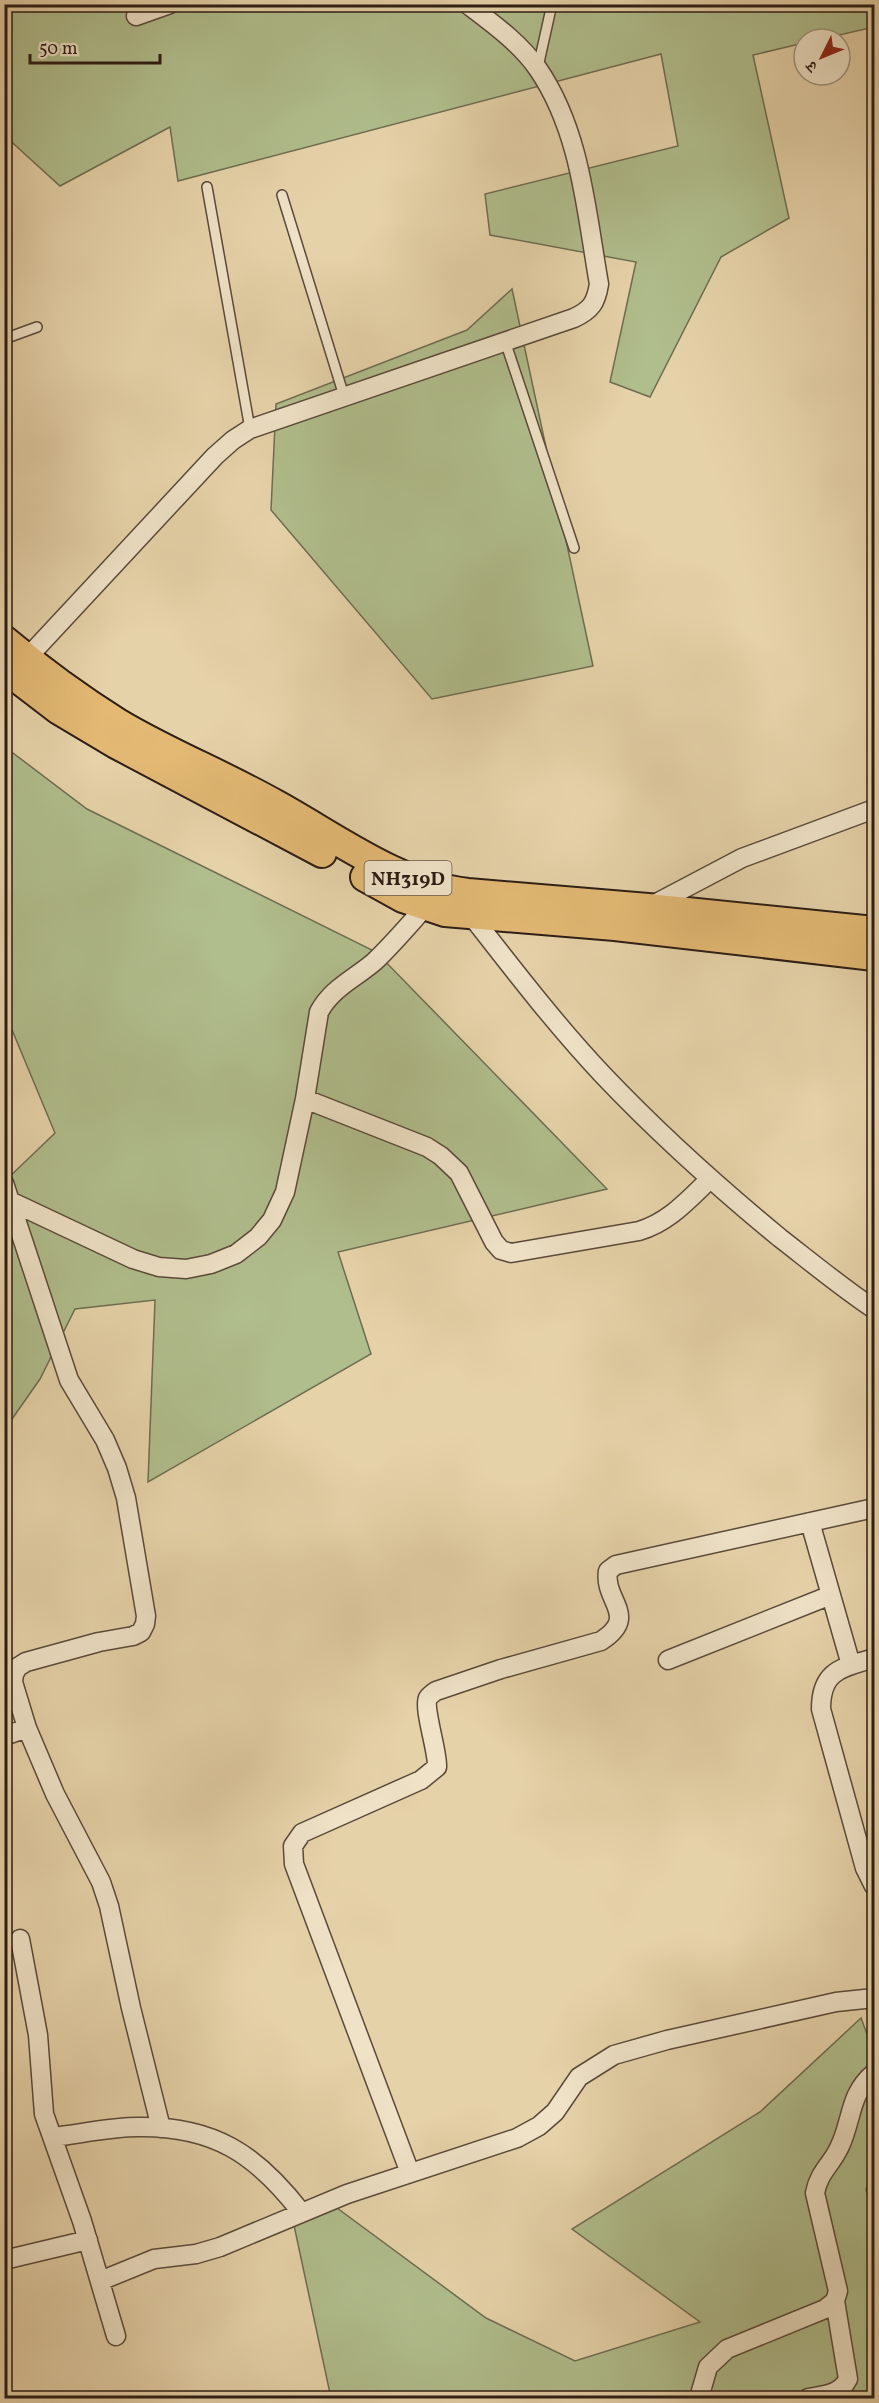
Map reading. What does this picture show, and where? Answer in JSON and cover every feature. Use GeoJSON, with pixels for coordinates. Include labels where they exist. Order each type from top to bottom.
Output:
{"type":"FeatureCollection","features":[{"type":"Feature","properties":{"kind":"highway","name":"NH319D"},"geometry":{"type":"LineString","coordinates":[[4,640],[16,663],[59,710],[116,744],[222,798],[404,898],[425,907],[470,914],[615,926],[874,956]]}},
{"type":"Feature","properties":{"kind":"highway","name":"NH319D"},"geometry":{"type":"LineString","coordinates":[[16,663],[71,692],[120,724],[274,803],[386,867],[442,890],[874,931]]}},
{"type":"Feature","properties":{"kind":"street"},"geometry":{"type":"LineString","coordinates":[[136,16],[170,4]]}},
{"type":"Feature","properties":{"kind":"street"},"geometry":{"type":"LineString","coordinates":[[16,663],[215,456],[250,429],[589,310],[597,299],[599,284],[571,136],[538,69],[495,26],[467,4]]}},
{"type":"Feature","properties":{"kind":"street"},"geometry":{"type":"LineString","coordinates":[[648,908],[742,858],[874,808]]}},
{"type":"Feature","properties":{"kind":"street"},"geometry":{"type":"LineString","coordinates":[[12,1202],[134,1258],[159,1267],[186,1269],[211,1264],[236,1254],[258,1237],[272,1220],[285,1192],[319,1011],[326,999],[386,950],[425,907]]}},
{"type":"Feature","properties":{"kind":"street"},"geometry":{"type":"LineString","coordinates":[[470,914],[535,997],[602,1074],[710,1179],[807,1259],[874,1309]]}},
{"type":"Feature","properties":{"kind":"street"},"geometry":{"type":"LineString","coordinates":[[304,1099],[427,1147],[441,1156],[459,1173],[494,1242],[501,1250],[511,1253],[654,1227],[680,1208],[710,1179]]}},
{"type":"Feature","properties":{"kind":"street"},"geometry":{"type":"LineString","coordinates":[[4,1183],[69,1380],[105,1440],[117,1468],[126,1498],[146,1616],[146,1624],[141,1632],[133,1636],[99,1642],[26,1662],[18,1667],[13,1682],[27,1728],[55,1794],[101,1882],[109,1906],[160,2128]]}},
{"type":"Feature","properties":{"kind":"street"},"geometry":{"type":"LineString","coordinates":[[410,2173],[294,1864],[293,1846],[302,1833],[421,1780],[437,1767],[438,1758],[427,1707],[428,1698],[436,1691],[501,1669],[601,1641],[610,1635],[619,1626],[620,1614],[607,1580],[609,1571],[616,1565],[874,1508]]}},
{"type":"Feature","properties":{"kind":"street"},"geometry":{"type":"LineString","coordinates":[[810,1522],[851,1665]]}},
{"type":"Feature","properties":{"kind":"street"},"geometry":{"type":"LineString","coordinates":[[668,1660],[831,1595]]}},
{"type":"Feature","properties":{"kind":"street"},"geometry":{"type":"LineString","coordinates":[[874,1658],[851,1665],[831,1676],[824,1685],[822,1709],[865,1868],[874,1886]]}},
{"type":"Feature","properties":{"kind":"street"},"geometry":{"type":"LineString","coordinates":[[4,1737],[27,1728]]}},
{"type":"Feature","properties":{"kind":"street"},"geometry":{"type":"LineString","coordinates":[[20,1939],[38,2035],[45,2114],[88,2240],[116,2336]]}},
{"type":"Feature","properties":{"kind":"street"},"geometry":{"type":"LineString","coordinates":[[100,2281],[154,2259],[196,2254],[220,2247],[301,2212],[517,2138],[539,2126],[555,2112],[579,2077],[614,2055],[668,2040],[836,2002],[874,1998]]}},
{"type":"Feature","properties":{"kind":"street"},"geometry":{"type":"LineString","coordinates":[[808,2398],[836,2392],[844,2386],[848,2379],[835,2301],[838,2291],[815,2193],[818,2179],[838,2151],[844,2138],[853,2102],[859,2089],[874,2073]]}},
{"type":"Feature","properties":{"kind":"street"},"geometry":{"type":"LineString","coordinates":[[52,2137],[137,2127],[200,2133],[231,2146],[256,2163],[279,2184],[301,2212]]}},
{"type":"Feature","properties":{"kind":"street"},"geometry":{"type":"LineString","coordinates":[[4,2260],[88,2240]]}},
{"type":"Feature","properties":{"kind":"street"},"geometry":{"type":"LineString","coordinates":[[699,2398],[708,2367],[727,2349],[825,2309],[835,2301]]}},
{"type":"Feature","properties":{"kind":"lane"},"geometry":{"type":"LineString","coordinates":[[538,69],[552,4]]}},
{"type":"Feature","properties":{"kind":"lane"},"geometry":{"type":"LineString","coordinates":[[207,187],[250,429]]}},
{"type":"Feature","properties":{"kind":"lane"},"geometry":{"type":"LineString","coordinates":[[282,195],[344,396]]}},
{"type":"Feature","properties":{"kind":"lane"},"geometry":{"type":"LineString","coordinates":[[5,338],[37,327]]}},
{"type":"Feature","properties":{"kind":"lane"},"geometry":{"type":"LineString","coordinates":[[505,341],[574,548]]}},
{"type":"Feature","properties":{"kind":"green space"},"geometry":{"type":"Polygon","coordinates":[[[5,5],[874,5],[874,27],[852,32],[852,27],[792,27],[792,46],[753,55],[789,218],[721,257],[650,397],[610,382],[636,262],[490,235],[485,194],[678,146],[661,54],[178,181],[170,127],[60,186],[5,136],[5,5]]]}},
{"type":"Feature","properties":{"kind":"green space"},"geometry":{"type":"Polygon","coordinates":[[[512,289],[593,666],[432,699],[271,510],[276,404],[467,330],[512,289]]]}},
{"type":"Feature","properties":{"kind":"green space"},"geometry":{"type":"Polygon","coordinates":[[[5,747],[87,809],[376,952],[607,1189],[338,1252],[371,1354],[148,1482],[155,1300],[75,1309],[40,1379],[5,1429],[5,1181],[55,1133],[5,1013],[5,747]]]}},
{"type":"Feature","properties":{"kind":"green space"},"geometry":{"type":"Polygon","coordinates":[[[861,2018],[874,2053],[874,2158],[866,2190],[874,2211],[874,2398],[331,2398],[292,2216],[337,2208],[486,2318],[575,2361],[700,2322],[572,2229],[760,2112],[861,2018]]]}}]}
